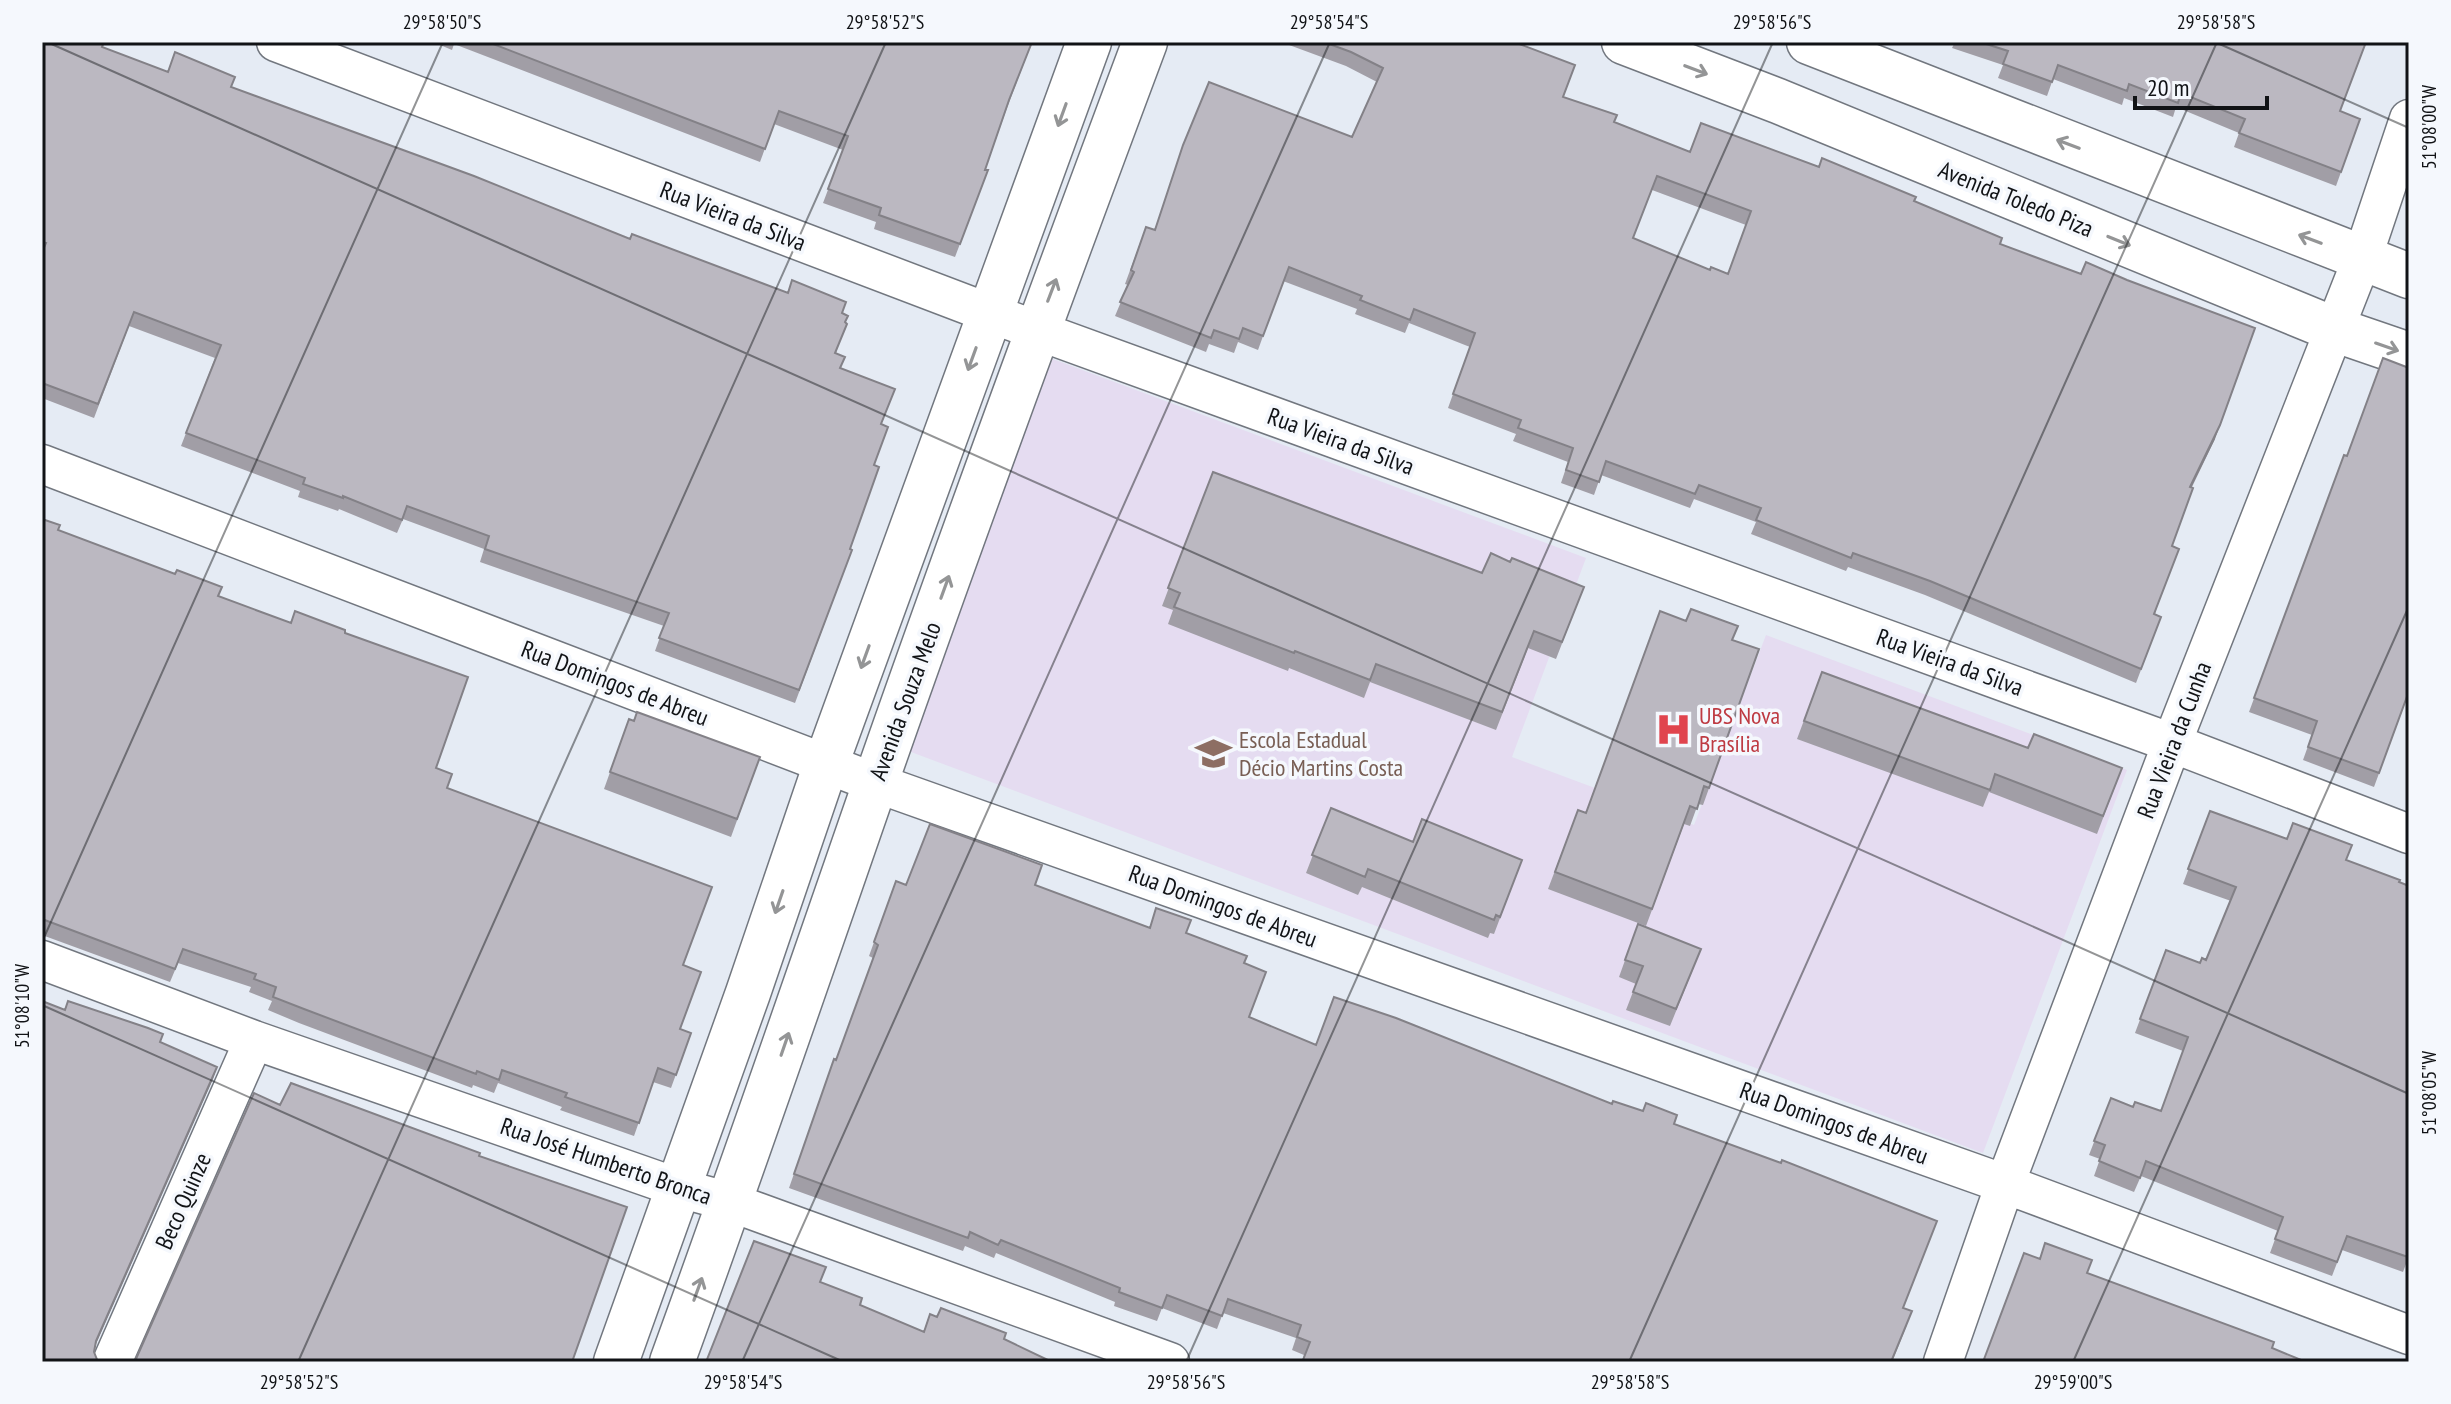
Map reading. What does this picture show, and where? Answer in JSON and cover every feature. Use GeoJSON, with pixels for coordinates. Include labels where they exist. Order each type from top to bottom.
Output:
{"type":"FeatureCollection","features":[{"type":"Feature","properties":{"kind":"street","name":"Rua Vieira da Silva"},"geometry":{"type":"LineString","coordinates":[[276,42],[989,313],[2172,743],[2409,834]]}},
{"type":"Feature","properties":{"kind":"street"},"geometry":{"type":"LineString","coordinates":[[616,1362],[826,764],[1089,42]]}},
{"type":"Feature","properties":{"kind":"street","name":"Avenida Souza Melo"},"geometry":{"type":"LineString","coordinates":[[672,1362],[1037,330],[1145,42]]}},
{"type":"Feature","properties":{"kind":"street","name":"Avenida Toledo Piza"},"geometry":{"type":"LineString","coordinates":[[1624,42],[1778,101],[2336,330],[2409,355]]}},
{"type":"Feature","properties":{"kind":"street"},"geometry":{"type":"LineString","coordinates":[[1778,101],[1802,42]]}},
{"type":"Feature","properties":{"kind":"street"},"geometry":{"type":"LineString","coordinates":[[1809,42],[2409,276]]}},
{"type":"Feature","properties":{"kind":"street","name":"Rua Vieira da Cunha"},"geometry":{"type":"LineString","coordinates":[[1943,1362],[2005,1184],[2172,743],[2336,330],[2409,119]]}},
{"type":"Feature","properties":{"kind":"street","name":"Rua Domingos de Abreu"},"geometry":{"type":"LineString","coordinates":[[42,464],[876,783],[2005,1184],[2409,1335]]}},
{"type":"Feature","properties":{"kind":"street","name":"Rua José Humberto Bronca"},"geometry":{"type":"LineString","coordinates":[[42,960],[254,1040],[679,1188],[730,1202],[1170,1362]]}},
{"type":"Feature","properties":{"kind":"street","name":"Beco Quinze"},"geometry":{"type":"LineString","coordinates":[[112,1362],[254,1040]]}},
{"type":"Feature","properties":{"kind":"shaded area","name":"Escola Estadual Décio Martins Costa"},"geometry":{"type":"Polygon","coordinates":[[[1050,358],[1586,558],[1512,757],[1694,825],[1766,635],[2127,770],[1983,1153],[903,749],[1050,358]]]}},
{"type":"Feature","properties":{"kind":"building"},"geometry":{"type":"Polygon","coordinates":[[[42,42],[104,42],[102,47],[168,72],[175,52],[235,77],[231,87],[474,176],[630,239],[632,234],[788,293],[792,280],[846,302],[842,313],[848,316],[847,324],[835,353],[845,357],[840,368],[895,389],[881,424],[888,427],[874,465],[879,467],[852,550],[799,690],[659,638],[669,613],[485,549],[489,536],[407,506],[402,520],[303,484],[305,478],[186,433],[221,345],[134,312],[98,404],[42,383],[42,252],[46,243],[42,242],[42,42]]]}},
{"type":"Feature","properties":{"kind":"building"},"geometry":{"type":"Polygon","coordinates":[[[488,42],[1032,42],[960,244],[879,215],[881,208],[828,189],[848,136],[779,111],[765,149],[488,42]]]}},
{"type":"Feature","properties":{"kind":"building"},"geometry":{"type":"Polygon","coordinates":[[[1324,42],[1514,42],[1575,65],[1563,97],[1617,115],[1614,122],[1690,152],[1701,123],[1819,167],[1822,158],[1916,197],[1914,201],[2002,238],[2000,244],[2081,274],[2086,262],[2255,328],[2220,425],[2190,487],[2193,488],[2172,546],[2179,549],[2154,614],[2161,617],[2141,669],[1930,581],[1853,553],[1851,558],[1756,520],[1761,508],[1699,485],[1695,494],[1606,461],[1599,482],[1566,470],[1573,448],[1518,428],[1521,420],[1453,394],[1475,333],[1414,309],[1410,320],[1360,300],[1362,296],[1289,267],[1263,336],[1243,328],[1239,339],[1214,330],[1211,338],[1120,302],[1134,272],[1131,270],[1146,227],[1155,230],[1183,145],[1209,82],[1352,137],[1383,68],[1324,42]],[[1657,176],[1633,238],[1710,270],[1711,267],[1728,274],[1751,211],[1657,176]]]}},
{"type":"Feature","properties":{"kind":"building"},"geometry":{"type":"Polygon","coordinates":[[[1980,42],[2366,42],[2340,111],[2360,119],[2341,172],[2239,133],[2245,119],[2181,93],[2178,103],[2129,84],[2127,91],[2058,65],[2052,82],[2003,64],[2008,51],[1980,42]]]}},
{"type":"Feature","properties":{"kind":"building"},"geometry":{"type":"Polygon","coordinates":[[[2383,358],[2409,368],[2409,691],[2379,773],[2308,747],[2317,721],[2254,698],[2383,358]]]}},
{"type":"Feature","properties":{"kind":"building"},"geometry":{"type":"Polygon","coordinates":[[[1213,472],[1482,573],[1491,553],[1510,562],[1512,558],[1584,587],[1562,642],[1534,631],[1502,712],[1376,664],[1370,680],[1174,607],[1180,593],[1168,588],[1213,472]]]}},
{"type":"Feature","properties":{"kind":"building"},"geometry":{"type":"Polygon","coordinates":[[[42,519],[60,525],[58,530],[175,574],[177,570],[222,587],[218,596],[291,623],[295,611],[345,630],[345,633],[468,677],[436,768],[452,774],[447,788],[712,887],[683,965],[701,972],[680,1029],[691,1033],[676,1075],[658,1068],[639,1123],[565,1097],[567,1093],[502,1070],[499,1080],[477,1071],[476,1074],[304,1009],[273,997],[276,987],[254,979],[256,974],[183,949],[175,969],[42,919],[42,519]]]}},
{"type":"Feature","properties":{"kind":"building","name":"UBS Nova Brasília"},"geometry":{"type":"Polygon","coordinates":[[[1691,609],[1738,626],[1732,640],[1759,649],[1709,788],[1704,786],[1697,809],[1690,806],[1652,909],[1555,872],[1578,810],[1586,813],[1660,611],[1686,621],[1691,609]]]}},
{"type":"Feature","properties":{"kind":"building"},"geometry":{"type":"Polygon","coordinates":[[[1822,672],[2028,748],[2034,734],[2122,768],[2103,816],[1995,774],[1990,790],[1804,721],[1822,672]]]}},
{"type":"Feature","properties":{"kind":"building"},"geometry":{"type":"Polygon","coordinates":[[[637,712],[760,757],[737,819],[610,772],[629,719],[634,721],[637,712]]]}},
{"type":"Feature","properties":{"kind":"building"},"geometry":{"type":"Polygon","coordinates":[[[1331,808],[1413,842],[1422,819],[1522,860],[1500,917],[1496,915],[1494,920],[1368,869],[1365,877],[1312,855],[1331,808]]]}},
{"type":"Feature","properties":{"kind":"building"},"geometry":{"type":"Polygon","coordinates":[[[2210,811],[2287,839],[2293,823],[2352,845],[2346,860],[2409,886],[2408,1257],[2347,1236],[2337,1262],[2275,1239],[2283,1217],[2146,1161],[2140,1178],[2099,1161],[2105,1145],[2094,1141],[2111,1098],[2133,1107],[2135,1102],[2161,1111],[2188,1037],[2140,1019],[2166,950],[2200,963],[2202,958],[2206,960],[2236,887],[2188,869],[2210,811]]]}},
{"type":"Feature","properties":{"kind":"building"},"geometry":{"type":"Polygon","coordinates":[[[930,824],[1042,865],[1035,885],[1150,928],[1156,908],[1191,920],[1186,933],[1247,956],[1244,963],[1266,972],[1249,1017],[1316,1045],[1334,997],[1396,1018],[1612,1104],[1613,1101],[1643,1111],[1646,1103],[1677,1115],[1674,1124],[1781,1163],[1782,1160],[1937,1221],[1903,1308],[1912,1311],[1891,1362],[1308,1362],[1303,1360],[1310,1342],[1297,1337],[1301,1325],[1228,1299],[1222,1316],[1167,1295],[1162,1308],[1001,1240],[998,1245],[970,1232],[968,1238],[794,1174],[878,945],[874,942],[896,881],[906,885],[930,824]]]}},
{"type":"Feature","properties":{"kind":"building"},"geometry":{"type":"Polygon","coordinates":[[[1638,924],[1701,949],[1676,1009],[1633,992],[1643,966],[1625,960],[1638,924]]]}},
{"type":"Feature","properties":{"kind":"building"},"geometry":{"type":"Polygon","coordinates":[[[42,1001],[65,1010],[68,1001],[148,1028],[163,1034],[160,1042],[217,1067],[96,1341],[94,1352],[98,1362],[42,1362],[42,1001]]]}},
{"type":"Feature","properties":{"kind":"building"},"geometry":{"type":"Polygon","coordinates":[[[291,1083],[480,1153],[479,1156],[627,1207],[572,1362],[134,1362],[254,1093],[280,1105],[291,1083]]]}},
{"type":"Feature","properties":{"kind":"building"},"geometry":{"type":"Polygon","coordinates":[[[754,1241],[826,1267],[820,1282],[862,1298],[860,1305],[924,1332],[930,1314],[937,1317],[941,1308],[1006,1333],[1004,1339],[1052,1362],[706,1362],[754,1241]]]}},
{"type":"Feature","properties":{"kind":"building"},"geometry":{"type":"Polygon","coordinates":[[[2045,1243],[2092,1260],[2087,1273],[2274,1342],[2272,1348],[2306,1362],[1983,1362],[2024,1253],[2040,1259],[2045,1243]]]}},
{"type":"Feature","properties":{"kind":"place","name":"UBS Nova Brasília"},"geometry":{"type":"Point","coordinates":[1673,729]}},
{"type":"Feature","properties":{"kind":"place","name":"Escola Estadual Décio Martins Costa"},"geometry":{"type":"Point","coordinates":[1213,753]}}]}
